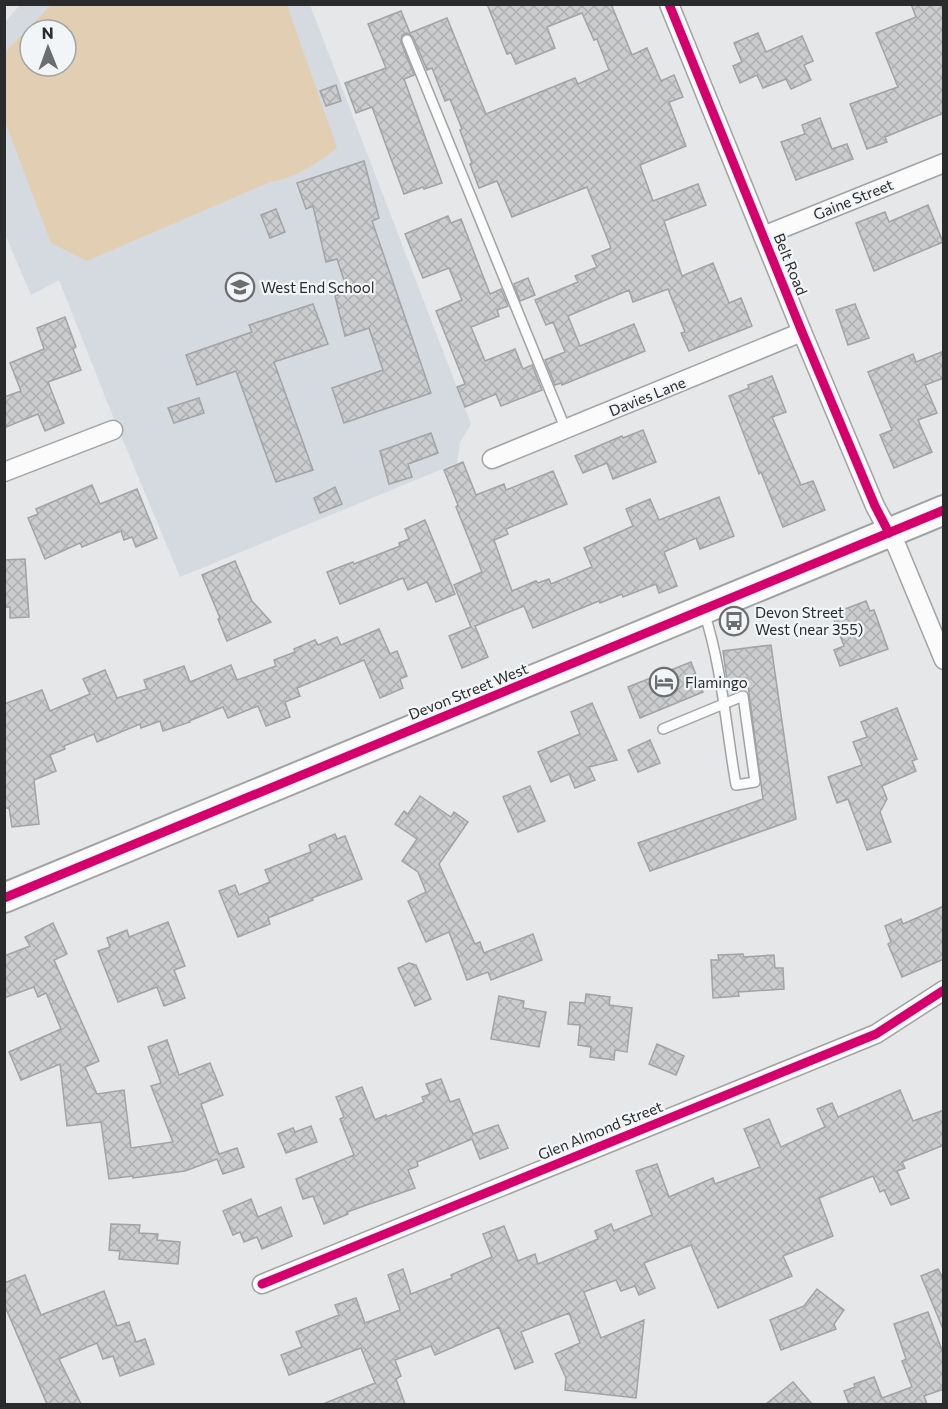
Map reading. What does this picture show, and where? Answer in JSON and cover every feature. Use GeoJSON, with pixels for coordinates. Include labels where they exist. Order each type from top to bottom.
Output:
{"type":"FeatureCollection","features":[{"type":"Feature","properties":{"kind":"main road","name":"Devon Street West"},"geometry":{"type":"LineString","coordinates":[[4,898],[944,510]]}},
{"type":"Feature","properties":{"kind":"street","name":"Belt Road"},"geometry":{"type":"LineString","coordinates":[[669,4],[802,332],[944,660]]}},
{"type":"Feature","properties":{"kind":"street","name":"Gaine Street"},"geometry":{"type":"LineString","coordinates":[[764,236],[944,163]]}},
{"type":"Feature","properties":{"kind":"street","name":"Davies Lane"},"geometry":{"type":"LineString","coordinates":[[492,459],[802,332]]}},
{"type":"Feature","properties":{"kind":"street"},"geometry":{"type":"LineString","coordinates":[[4,472],[114,430]]}},
{"type":"Feature","properties":{"kind":"street","name":"Glen Almond Street"},"geometry":{"type":"LineString","coordinates":[[261,1284],[876,1034],[944,990]]}},
{"type":"Feature","properties":{"kind":"lane"},"geometry":{"type":"LineString","coordinates":[[406,40],[566,430]]}},
{"type":"Feature","properties":{"kind":"lane"},"geometry":{"type":"LineString","coordinates":[[663,729],[722,703],[742,696],[755,782],[736,785],[722,703],[711,634],[704,610]]}},
{"type":"Feature","properties":{"kind":"shaded area","name":"West End School"},"geometry":{"type":"Polygon","coordinates":[[[20,5],[310,5],[471,424],[460,442],[457,463],[180,577],[59,280],[31,295],[5,234],[5,22],[20,5]]]}},
{"type":"Feature","properties":{"kind":"shaded area"},"geometry":{"type":"Polygon","coordinates":[[[51,5],[287,5],[337,148],[297,174],[270,182],[87,261],[51,243],[5,122],[5,52],[18,39],[18,78],[78,78],[78,18],[38,18],[51,5]]]}},
{"type":"Feature","properties":{"kind":"building"},"geometry":{"type":"Polygon","coordinates":[[[487,4],[611,4],[632,55],[647,48],[661,81],[674,75],[683,97],[669,102],[686,146],[640,165],[653,201],[698,184],[706,205],[664,221],[682,276],[713,263],[729,303],[741,298],[752,326],[689,351],[681,333],[685,332],[668,289],[633,302],[629,290],[568,316],[580,346],[634,324],[645,351],[562,385],[561,383],[555,385],[545,360],[565,352],[553,322],[546,325],[535,300],[578,282],[575,276],[597,267],[592,256],[611,248],[587,187],[512,217],[497,181],[479,188],[460,130],[462,129],[450,99],[445,101],[432,68],[427,70],[413,37],[407,33],[402,35],[401,42],[414,75],[404,79],[442,183],[404,194],[372,107],[356,113],[345,83],[386,68],[368,24],[401,11],[410,33],[447,18],[486,114],[575,78],[578,84],[609,70],[597,39],[594,40],[582,13],[547,27],[555,48],[516,64],[511,53],[507,54],[487,4]]]}},
{"type":"Feature","properties":{"kind":"building"},"geometry":{"type":"Polygon","coordinates":[[[911,4],[940,4],[944,13],[944,113],[885,137],[887,142],[867,149],[850,104],[898,87],[876,33],[916,17],[911,4]]]}},
{"type":"Feature","properties":{"kind":"building"},"geometry":{"type":"Polygon","coordinates":[[[758,33],[766,52],[802,36],[813,61],[804,65],[811,80],[791,89],[786,79],[763,88],[757,75],[740,83],[733,66],[742,62],[734,43],[758,33]]]}},
{"type":"Feature","properties":{"kind":"building"},"geometry":{"type":"Polygon","coordinates":[[[336,85],[341,101],[326,106],[320,91],[336,85]]]}},
{"type":"Feature","properties":{"kind":"building"},"geometry":{"type":"Polygon","coordinates":[[[820,118],[832,149],[847,144],[853,159],[796,180],[781,142],[805,134],[802,125],[820,118]]]}},
{"type":"Feature","properties":{"kind":"building"},"geometry":{"type":"Polygon","coordinates":[[[364,161],[379,218],[372,221],[431,393],[344,423],[332,388],[383,370],[369,328],[345,336],[335,296],[348,292],[337,259],[326,262],[313,206],[306,209],[297,183],[364,161]]]}},
{"type":"Feature","properties":{"kind":"building"},"geometry":{"type":"Polygon","coordinates":[[[928,205],[943,242],[874,271],[856,223],[885,212],[889,222],[928,205]]]}},
{"type":"Feature","properties":{"kind":"building"},"geometry":{"type":"Polygon","coordinates":[[[276,209],[285,232],[270,238],[261,215],[276,209]]]}},
{"type":"Feature","properties":{"kind":"building"},"geometry":{"type":"Polygon","coordinates":[[[448,216],[451,223],[461,219],[490,294],[501,289],[508,306],[497,310],[499,316],[471,327],[485,361],[515,349],[523,369],[532,365],[542,390],[501,406],[496,394],[465,407],[457,387],[465,384],[436,311],[462,300],[449,268],[423,278],[405,234],[448,216]]]}},
{"type":"Feature","properties":{"kind":"building"},"geometry":{"type":"Polygon","coordinates":[[[528,278],[535,295],[520,301],[514,284],[528,278]]]}},
{"type":"Feature","properties":{"kind":"building"},"geometry":{"type":"Polygon","coordinates":[[[313,304],[328,344],[274,362],[313,470],[276,482],[236,371],[197,385],[186,355],[252,332],[249,325],[313,304]]]}},
{"type":"Feature","properties":{"kind":"building"},"geometry":{"type":"Polygon","coordinates":[[[855,304],[869,338],[848,345],[836,310],[855,304]]]}},
{"type":"Feature","properties":{"kind":"building"},"geometry":{"type":"Polygon","coordinates":[[[65,317],[76,347],[73,349],[81,370],[48,382],[64,423],[45,431],[38,414],[4,428],[4,397],[21,391],[10,363],[44,349],[37,328],[65,317]]]}},
{"type":"Feature","properties":{"kind":"building"},"geometry":{"type":"Polygon","coordinates":[[[944,351],[944,378],[925,385],[937,413],[918,420],[932,452],[894,468],[880,435],[892,430],[868,372],[913,354],[916,362],[944,351]]]}},
{"type":"Feature","properties":{"kind":"building"},"geometry":{"type":"Polygon","coordinates":[[[772,376],[786,412],[772,417],[801,485],[813,481],[825,510],[783,527],[761,472],[759,474],[729,396],[749,388],[748,385],[772,376]]]}},
{"type":"Feature","properties":{"kind":"building"},"geometry":{"type":"Polygon","coordinates":[[[199,398],[204,413],[174,423],[168,408],[199,398]]]}},
{"type":"Feature","properties":{"kind":"building"},"geometry":{"type":"Polygon","coordinates":[[[643,430],[656,462],[613,479],[607,463],[583,473],[575,456],[622,436],[623,438],[643,430]]]}},
{"type":"Feature","properties":{"kind":"building"},"geometry":{"type":"Polygon","coordinates":[[[431,433],[438,453],[408,464],[412,477],[389,484],[380,451],[431,433]]]}},
{"type":"Feature","properties":{"kind":"building"},"geometry":{"type":"Polygon","coordinates":[[[463,462],[476,495],[504,484],[506,490],[553,471],[567,504],[506,529],[508,534],[494,540],[512,591],[536,581],[538,583],[549,579],[551,584],[592,567],[584,548],[633,526],[626,509],[650,499],[659,520],[719,497],[734,536],[700,549],[696,538],[664,552],[677,586],[659,593],[656,584],[623,597],[622,594],[600,603],[599,601],[533,628],[524,606],[475,626],[488,657],[462,668],[449,636],[471,627],[454,585],[482,572],[444,470],[463,462]]]}},
{"type":"Feature","properties":{"kind":"building"},"geometry":{"type":"Polygon","coordinates":[[[92,485],[100,504],[137,489],[157,538],[136,547],[132,537],[124,540],[121,531],[82,547],[80,543],[45,559],[28,518],[38,514],[36,509],[92,485]]]}},
{"type":"Feature","properties":{"kind":"building"},"geometry":{"type":"Polygon","coordinates":[[[335,487],[342,504],[320,513],[314,498],[335,487]]]}},
{"type":"Feature","properties":{"kind":"building"},"geometry":{"type":"Polygon","coordinates":[[[425,520],[455,594],[436,602],[427,582],[408,590],[403,578],[340,604],[327,572],[400,546],[399,543],[409,539],[405,529],[425,520]]]}},
{"type":"Feature","properties":{"kind":"building"},"geometry":{"type":"Polygon","coordinates":[[[25,559],[29,617],[10,618],[10,607],[4,607],[4,560],[25,559]]]}},
{"type":"Feature","properties":{"kind":"building"},"geometry":{"type":"Polygon","coordinates":[[[235,561],[252,601],[271,622],[227,641],[202,575],[235,561]]]}},
{"type":"Feature","properties":{"kind":"building"},"geometry":{"type":"Polygon","coordinates":[[[866,601],[870,611],[874,610],[888,649],[840,666],[834,650],[844,646],[832,614],[866,601]]]}},
{"type":"Feature","properties":{"kind":"building"},"geometry":{"type":"Polygon","coordinates":[[[379,629],[390,654],[397,651],[407,676],[400,679],[403,688],[380,698],[364,660],[297,688],[300,696],[285,702],[290,717],[266,726],[258,706],[228,718],[223,707],[163,731],[160,721],[141,728],[140,724],[97,742],[94,734],[64,746],[65,749],[50,755],[56,771],[34,780],[39,824],[12,827],[9,808],[4,808],[4,704],[42,690],[50,711],[90,694],[83,679],[105,670],[117,698],[147,689],[144,680],[184,666],[190,682],[231,665],[237,680],[276,666],[274,660],[295,652],[294,649],[315,640],[318,645],[337,637],[341,645],[379,629]]]}},
{"type":"Feature","properties":{"kind":"building"},"geometry":{"type":"Polygon","coordinates":[[[771,645],[796,819],[650,871],[638,843],[763,799],[747,678],[727,680],[723,651],[771,645]]]}},
{"type":"Feature","properties":{"kind":"building"},"geometry":{"type":"Polygon","coordinates":[[[691,662],[703,692],[640,718],[628,687],[691,662]]]}},
{"type":"Feature","properties":{"kind":"building"},"geometry":{"type":"Polygon","coordinates":[[[592,703],[617,760],[589,767],[595,780],[575,788],[569,774],[551,782],[538,752],[580,734],[571,712],[592,703]]]}},
{"type":"Feature","properties":{"kind":"building"},"geometry":{"type":"Polygon","coordinates":[[[897,708],[917,759],[912,761],[916,771],[882,786],[887,799],[880,812],[891,842],[867,850],[848,799],[837,803],[828,777],[862,765],[853,742],[867,737],[861,722],[897,708]]]}},
{"type":"Feature","properties":{"kind":"building"},"geometry":{"type":"Polygon","coordinates":[[[650,740],[660,763],[638,772],[628,750],[650,740]]]}},
{"type":"Feature","properties":{"kind":"building"},"geometry":{"type":"Polygon","coordinates":[[[530,786],[545,821],[518,832],[503,797],[530,786]]]}},
{"type":"Feature","properties":{"kind":"building"},"geometry":{"type":"Polygon","coordinates":[[[420,796],[451,817],[454,812],[468,822],[439,864],[475,944],[480,942],[484,953],[533,934],[542,960],[491,980],[488,972],[467,980],[449,932],[426,942],[408,901],[426,892],[418,872],[402,861],[417,839],[395,824],[404,811],[408,814],[420,796]]]}},
{"type":"Feature","properties":{"kind":"building"},"geometry":{"type":"Polygon","coordinates":[[[335,834],[337,839],[345,836],[362,879],[268,918],[270,924],[238,937],[219,891],[235,885],[239,895],[270,882],[265,870],[311,852],[309,845],[335,834]]]}},
{"type":"Feature","properties":{"kind":"building"},"geometry":{"type":"Polygon","coordinates":[[[944,906],[944,959],[902,977],[888,944],[891,942],[885,926],[901,919],[903,924],[944,906]]]}},
{"type":"Feature","properties":{"kind":"building"},"geometry":{"type":"Polygon","coordinates":[[[168,922],[185,966],[174,970],[185,998],[164,1006],[157,987],[118,1002],[98,951],[110,947],[107,938],[127,930],[129,937],[168,922]]]}},
{"type":"Feature","properties":{"kind":"building"},"geometry":{"type":"Polygon","coordinates":[[[53,923],[67,954],[54,960],[99,1061],[85,1067],[97,1094],[124,1090],[131,1148],[173,1142],[151,1086],[161,1083],[148,1047],[167,1040],[179,1075],[210,1063],[223,1095],[201,1104],[219,1154],[237,1148],[244,1167],[223,1174],[217,1159],[185,1171],[109,1179],[101,1122],[67,1126],[60,1064],[21,1080],[9,1052],[61,1029],[46,993],[38,997],[34,987],[4,998],[4,956],[30,946],[25,937],[53,923]]]}},
{"type":"Feature","properties":{"kind":"building"},"geometry":{"type":"Polygon","coordinates":[[[743,954],[744,957],[774,955],[775,968],[783,968],[784,989],[738,992],[739,996],[713,998],[711,960],[719,960],[718,955],[743,954]]]}},
{"type":"Feature","properties":{"kind":"building"},"geometry":{"type":"Polygon","coordinates":[[[409,963],[416,965],[431,999],[415,1006],[398,968],[409,963]]]}},
{"type":"Feature","properties":{"kind":"building"},"geometry":{"type":"Polygon","coordinates":[[[586,994],[610,997],[609,1005],[632,1008],[627,1052],[615,1050],[614,1060],[590,1057],[591,1047],[578,1045],[580,1025],[568,1024],[570,1002],[585,1003],[586,994]]]}},
{"type":"Feature","properties":{"kind":"building"},"geometry":{"type":"Polygon","coordinates":[[[499,996],[524,1001],[523,1008],[546,1012],[539,1047],[491,1039],[499,996]]]}},
{"type":"Feature","properties":{"kind":"building"},"geometry":{"type":"Polygon","coordinates":[[[657,1044],[684,1056],[676,1075],[649,1064],[657,1044]]]}},
{"type":"Feature","properties":{"kind":"building"},"geometry":{"type":"Polygon","coordinates":[[[441,1079],[450,1102],[459,1099],[473,1134],[498,1125],[508,1148],[480,1159],[472,1139],[417,1162],[418,1166],[408,1170],[415,1188],[347,1212],[348,1214],[324,1224],[313,1196],[303,1199],[296,1179],[354,1155],[340,1119],[344,1117],[336,1097],[362,1087],[375,1120],[424,1102],[422,1097],[430,1094],[426,1084],[441,1079]]]}},
{"type":"Feature","properties":{"kind":"building"},"geometry":{"type":"Polygon","coordinates":[[[900,1090],[913,1121],[944,1110],[944,1145],[902,1162],[905,1168],[897,1171],[909,1198],[891,1205],[884,1190],[880,1192],[873,1176],[819,1198],[833,1236],[783,1256],[792,1276],[718,1308],[691,1245],[644,1263],[655,1288],[639,1295],[635,1286],[621,1291],[616,1280],[584,1292],[601,1338],[644,1320],[636,1398],[565,1390],[566,1378],[555,1354],[580,1343],[569,1313],[521,1332],[533,1362],[515,1369],[499,1327],[435,1355],[431,1346],[395,1360],[401,1376],[396,1379],[405,1404],[323,1404],[375,1383],[361,1348],[289,1375],[281,1355],[302,1347],[296,1332],[339,1315],[335,1305],[356,1298],[365,1323],[400,1310],[388,1275],[403,1269],[411,1294],[452,1278],[451,1275],[492,1257],[483,1234],[504,1226],[518,1261],[535,1254],[538,1264],[598,1239],[595,1231],[611,1224],[614,1231],[652,1215],[636,1171],[657,1164],[669,1197],[713,1178],[715,1184],[760,1167],[744,1129],[769,1119],[781,1147],[825,1127],[817,1109],[832,1103],[838,1117],[900,1090]]]}},
{"type":"Feature","properties":{"kind":"building"},"geometry":{"type":"Polygon","coordinates":[[[311,1126],[317,1142],[286,1153],[278,1134],[293,1128],[295,1132],[311,1126]]]}},
{"type":"Feature","properties":{"kind":"building"},"geometry":{"type":"Polygon","coordinates":[[[251,1199],[258,1217],[281,1207],[292,1236],[262,1249],[257,1237],[244,1242],[240,1232],[233,1235],[223,1211],[251,1199]]]}},
{"type":"Feature","properties":{"kind":"building"},"geometry":{"type":"Polygon","coordinates":[[[111,1224],[140,1225],[139,1233],[158,1234],[157,1240],[180,1242],[178,1264],[119,1259],[120,1251],[109,1250],[111,1224]]]}},
{"type":"Feature","properties":{"kind":"building"},"geometry":{"type":"Polygon","coordinates":[[[938,1269],[944,1280],[943,1329],[921,1276],[938,1269]]]}},
{"type":"Feature","properties":{"kind":"building"},"geometry":{"type":"Polygon","coordinates":[[[25,1275],[41,1315],[104,1291],[117,1326],[129,1322],[136,1342],[145,1339],[154,1364],[120,1376],[113,1356],[103,1359],[97,1343],[59,1359],[81,1404],[47,1404],[4,1304],[4,1283],[25,1275]]]}},
{"type":"Feature","properties":{"kind":"building"},"geometry":{"type":"Polygon","coordinates":[[[817,1289],[844,1310],[834,1324],[836,1329],[781,1350],[770,1320],[804,1306],[817,1289]]]}},
{"type":"Feature","properties":{"kind":"building"},"geometry":{"type":"Polygon","coordinates":[[[928,1312],[944,1356],[944,1389],[924,1396],[927,1404],[849,1404],[844,1391],[855,1387],[854,1384],[874,1377],[882,1398],[912,1387],[902,1361],[906,1359],[894,1324],[928,1312]]]}},
{"type":"Feature","properties":{"kind":"building"},"geometry":{"type":"Polygon","coordinates":[[[793,1382],[812,1404],[766,1404],[793,1382]]]}},
{"type":"Feature","properties":{"kind":"cycle path"},"geometry":{"type":"LineString","coordinates":[[669,4],[802,332],[875,506],[889,533]]}},
{"type":"Feature","properties":{"kind":"cycle path"},"geometry":{"type":"LineString","coordinates":[[4,898],[944,510]]}},
{"type":"Feature","properties":{"kind":"cycle path"},"geometry":{"type":"LineString","coordinates":[[262,1284],[876,1034],[944,990]]}},
{"type":"Feature","properties":{"kind":"place","name":"West End School"},"geometry":{"type":"Point","coordinates":[240,287]}},
{"type":"Feature","properties":{"kind":"place","name":"Devon Street West (near 355)"},"geometry":{"type":"Point","coordinates":[734,621]}},
{"type":"Feature","properties":{"kind":"place","name":"Flamingo"},"geometry":{"type":"Point","coordinates":[664,682]}}]}
